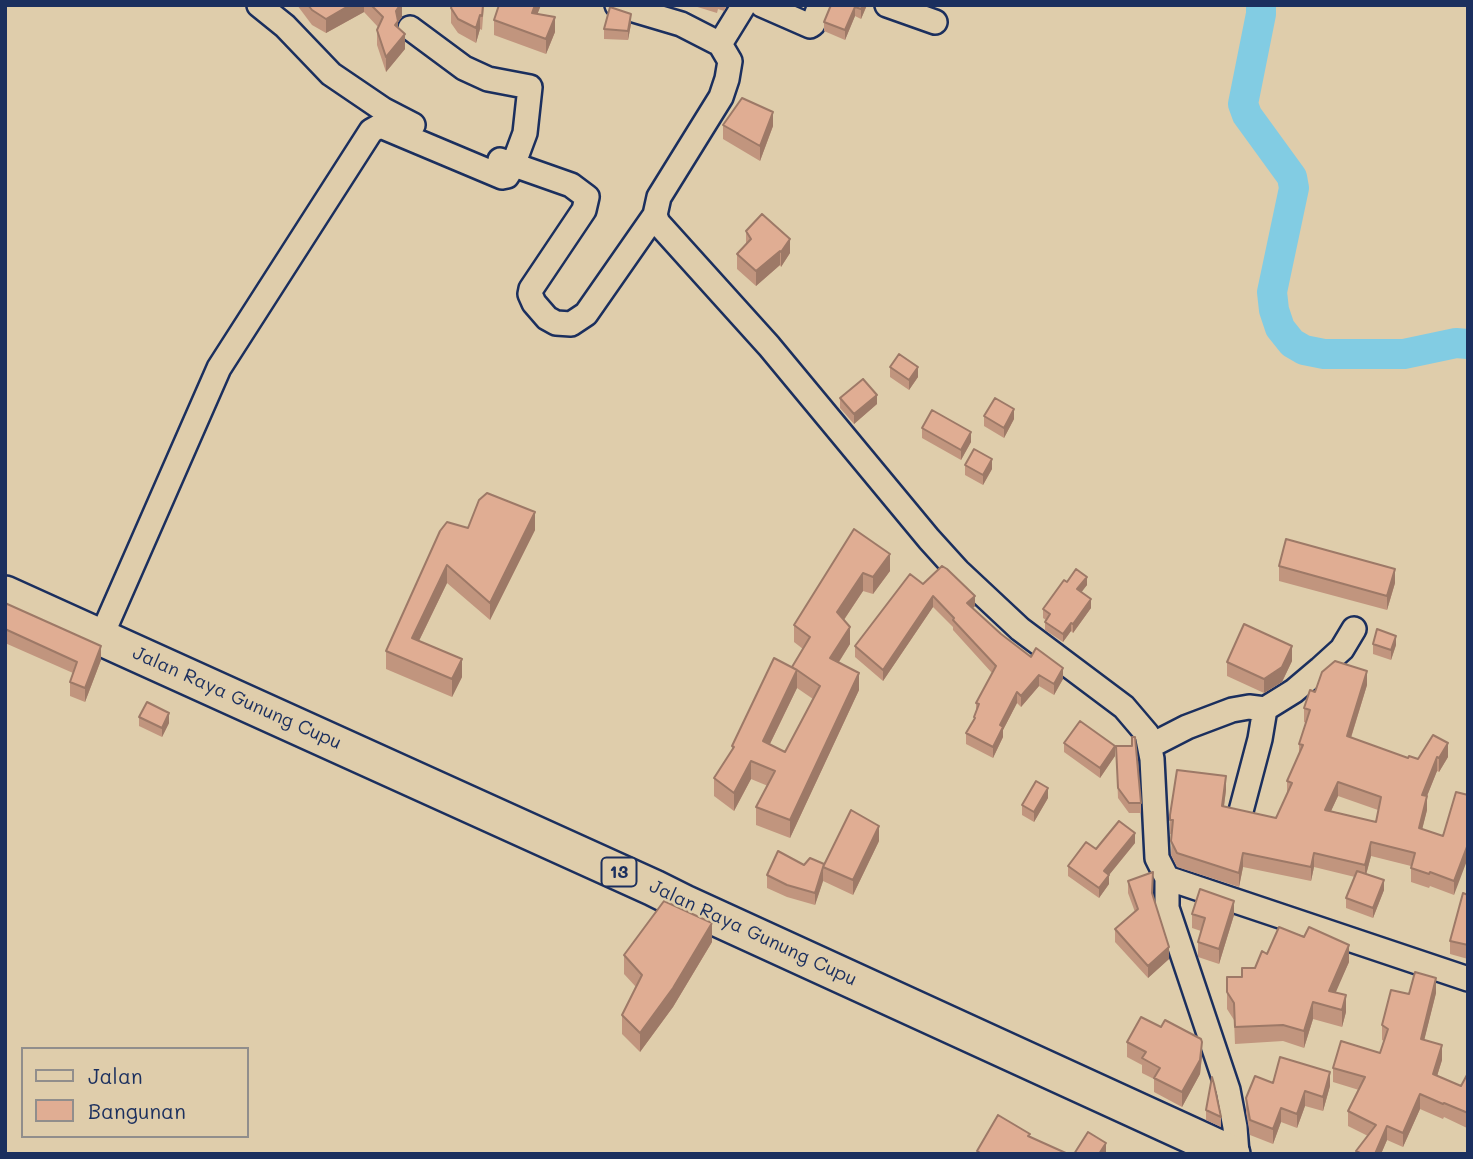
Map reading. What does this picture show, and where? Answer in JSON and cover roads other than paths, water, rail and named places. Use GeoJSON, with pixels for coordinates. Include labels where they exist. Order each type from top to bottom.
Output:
{"type":"FeatureCollection","features":[{"type":"Feature","properties":{"kind":"highway","name":"Jalan Raya Gunung Cupu"},"geometry":{"type":"LineString","coordinates":[[5,594],[1232,1154]]}},
{"type":"Feature","properties":{"kind":"street"},"geometry":{"type":"LineString","coordinates":[[259,5],[285,26],[331,74],[384,110],[511,169],[571,185],[587,197],[584,210],[530,294],[547,318],[556,323],[571,324],[586,314],[655,215],[659,197],[721,97],[730,61],[720,44],[681,24],[617,5]]}},
{"type":"Feature","properties":{"kind":"street"},"geometry":{"type":"LineString","coordinates":[[720,44],[744,5]]}},
{"type":"Feature","properties":{"kind":"street"},"geometry":{"type":"LineString","coordinates":[[762,5],[810,26],[820,5]]}},
{"type":"Feature","properties":{"kind":"street"},"geometry":{"type":"LineString","coordinates":[[887,5],[935,22]]}},
{"type":"Feature","properties":{"kind":"street"},"geometry":{"type":"LineString","coordinates":[[101,636],[219,369],[371,131],[383,127],[499,176],[511,169],[525,133],[530,87],[488,79],[464,68],[410,28]]}},
{"type":"Feature","properties":{"kind":"street"},"geometry":{"type":"LineString","coordinates":[[655,215],[662,230],[769,345],[958,571],[1020,629],[1124,707],[1141,725],[1150,746],[1157,858],[1167,878],[1167,908],[1228,1090],[1237,1154]]}},
{"type":"Feature","properties":{"kind":"street"},"geometry":{"type":"LineString","coordinates":[[1150,746],[1224,712],[1250,707],[1265,709],[1294,691],[1320,669],[1342,649],[1354,629]]}},
{"type":"Feature","properties":{"kind":"street"},"geometry":{"type":"LineString","coordinates":[[1241,811],[1261,739],[1265,709]]}},
{"type":"Feature","properties":{"kind":"street"},"geometry":{"type":"LineString","coordinates":[[1167,878],[1468,979]]}},
{"type":"Feature","properties":{"kind":"waterway"},"geometry":{"type":"LineString","coordinates":[[1261,5],[1243,104],[1247,115],[1292,177],[1294,188],[1272,292],[1280,328],[1292,343],[1304,350],[1324,354],[1404,354],[1456,343],[1468,344]]}}]}
